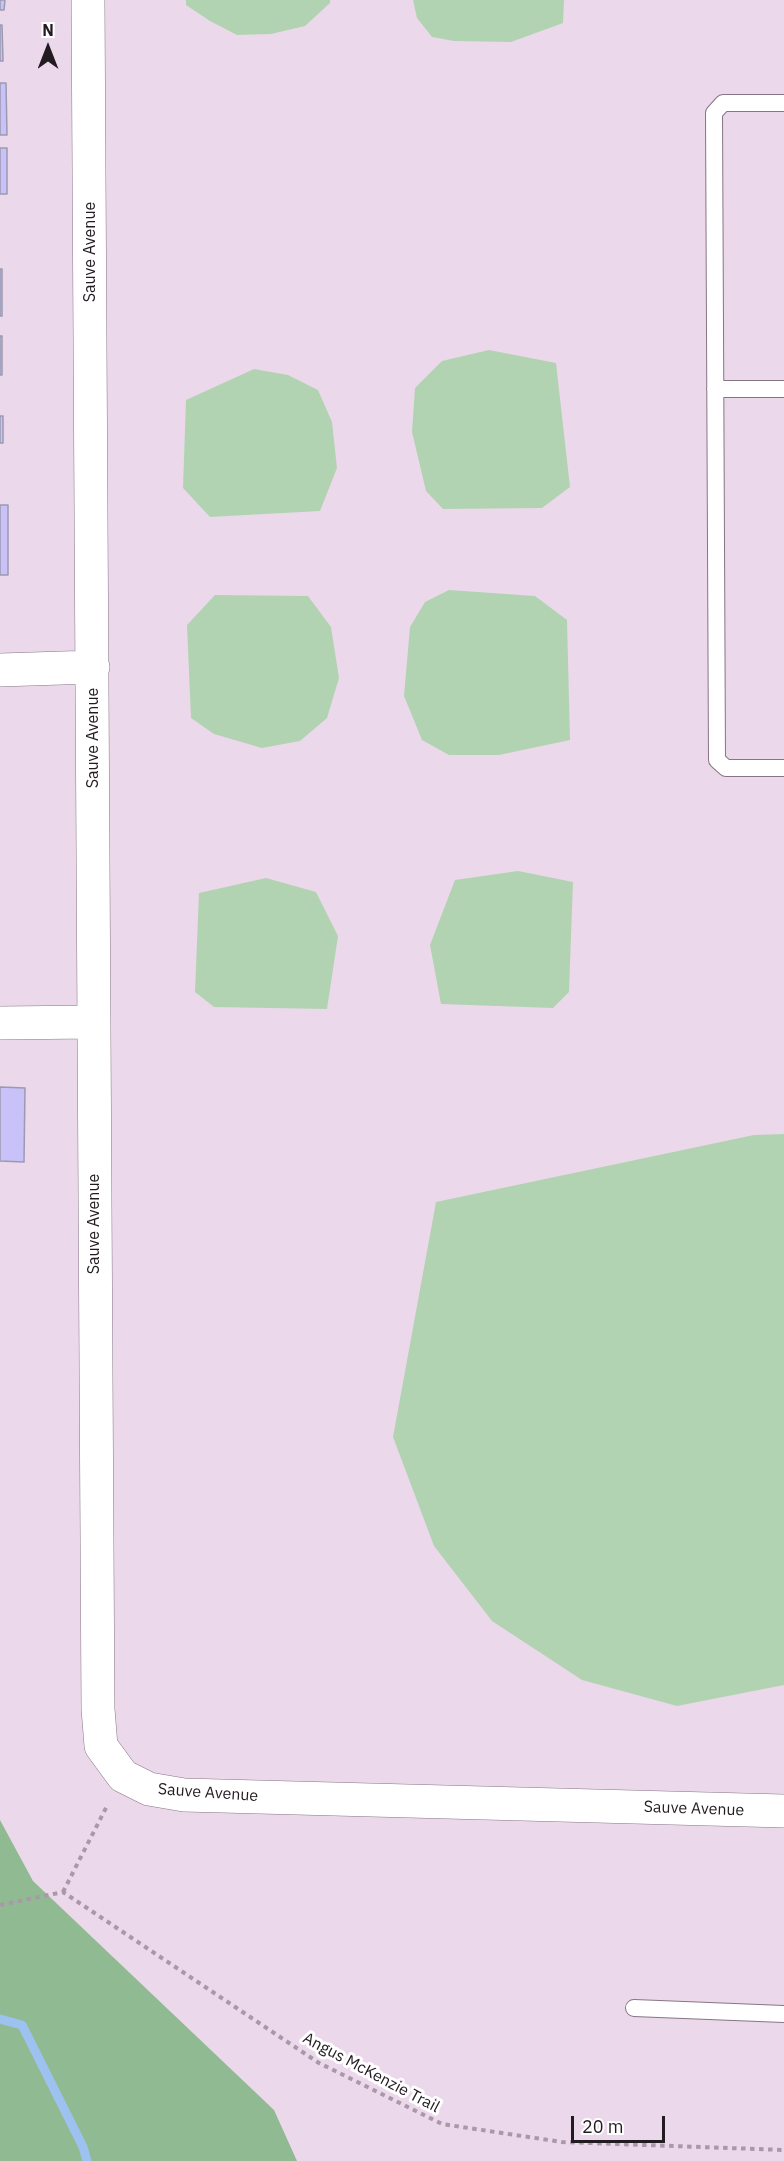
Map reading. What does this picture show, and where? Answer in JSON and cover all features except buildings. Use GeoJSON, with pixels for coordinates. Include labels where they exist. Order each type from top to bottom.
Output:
{"type":"FeatureCollection","features":[{"type":"Feature","properties":{"kind":"street","name":"Sauve Avenue"},"geometry":{"type":"LineString","coordinates":[[88,0],[98,1709],[101,1746],[123,1776],[149,1789],[184,1795],[784,1811]]}},
{"type":"Feature","properties":{"kind":"street"},"geometry":{"type":"LineString","coordinates":[[0,670],[93,667]]}},
{"type":"Feature","properties":{"kind":"street"},"geometry":{"type":"LineString","coordinates":[[0,1023],[93,1022]]}},
{"type":"Feature","properties":{"kind":"lane"},"geometry":{"type":"LineString","coordinates":[[784,103],[723,103],[714,113],[717,760],[726,768],[784,768]]}},
{"type":"Feature","properties":{"kind":"lane"},"geometry":{"type":"LineString","coordinates":[[715,389],[784,389]]}},
{"type":"Feature","properties":{"kind":"lane"},"geometry":{"type":"LineString","coordinates":[[634,2008],[784,2014]]}},
{"type":"Feature","properties":{"kind":"path"},"geometry":{"type":"LineString","coordinates":[[0,1905],[63,1892],[123,1776]]}},
{"type":"Feature","properties":{"kind":"path","name":"Angus McKenzie Trail"},"geometry":{"type":"LineString","coordinates":[[63,1892],[319,2063],[442,2124],[562,2142],[784,2150]]}},
{"type":"Feature","properties":{"kind":"green space"},"geometry":{"type":"Polygon","coordinates":[[[186,0],[330,0],[330,3],[305,26],[271,34],[237,35],[186,5],[186,0]]]}},
{"type":"Feature","properties":{"kind":"green space"},"geometry":{"type":"Polygon","coordinates":[[[413,0],[564,0],[563,23],[511,42],[454,41],[432,37],[417,18],[413,0]]]}},
{"type":"Feature","properties":{"kind":"green space"},"geometry":{"type":"Polygon","coordinates":[[[489,350],[556,363],[570,487],[542,508],[443,509],[426,491],[412,432],[415,388],[442,361],[489,350]]]}},
{"type":"Feature","properties":{"kind":"green space"},"geometry":{"type":"Polygon","coordinates":[[[254,369],[288,375],[318,390],[332,422],[337,468],[320,511],[210,517],[183,488],[186,400],[254,369]]]}},
{"type":"Feature","properties":{"kind":"green space"},"geometry":{"type":"Polygon","coordinates":[[[449,590],[535,596],[567,620],[570,740],[499,755],[449,755],[422,740],[404,696],[410,627],[425,602],[449,590]]]}},
{"type":"Feature","properties":{"kind":"green space"},"geometry":{"type":"Polygon","coordinates":[[[215,595],[308,596],[331,627],[339,678],[327,718],[300,741],[262,748],[214,734],[191,718],[187,625],[215,595]]]}},
{"type":"Feature","properties":{"kind":"green space"},"geometry":{"type":"Polygon","coordinates":[[[518,871],[573,882],[569,992],[553,1008],[441,1004],[430,945],[455,880],[518,871]]]}},
{"type":"Feature","properties":{"kind":"green space"},"geometry":{"type":"Polygon","coordinates":[[[266,878],[316,892],[338,936],[327,1009],[214,1007],[195,992],[199,893],[266,878]]]}},
{"type":"Feature","properties":{"kind":"green space"},"geometry":{"type":"Polygon","coordinates":[[[784,1134],[784,1685],[677,1706],[582,1680],[492,1621],[434,1546],[393,1437],[436,1202],[754,1135],[784,1134]]]}},
{"type":"Feature","properties":{"kind":"green space"},"geometry":{"type":"Polygon","coordinates":[[[0,1820],[33,1881],[274,2110],[297,2161],[0,2161],[0,1820]]]}},
{"type":"Feature","properties":{"kind":"waterway"},"geometry":{"type":"LineString","coordinates":[[0,2019],[22,2025],[83,2147],[87,2161]]}}]}
